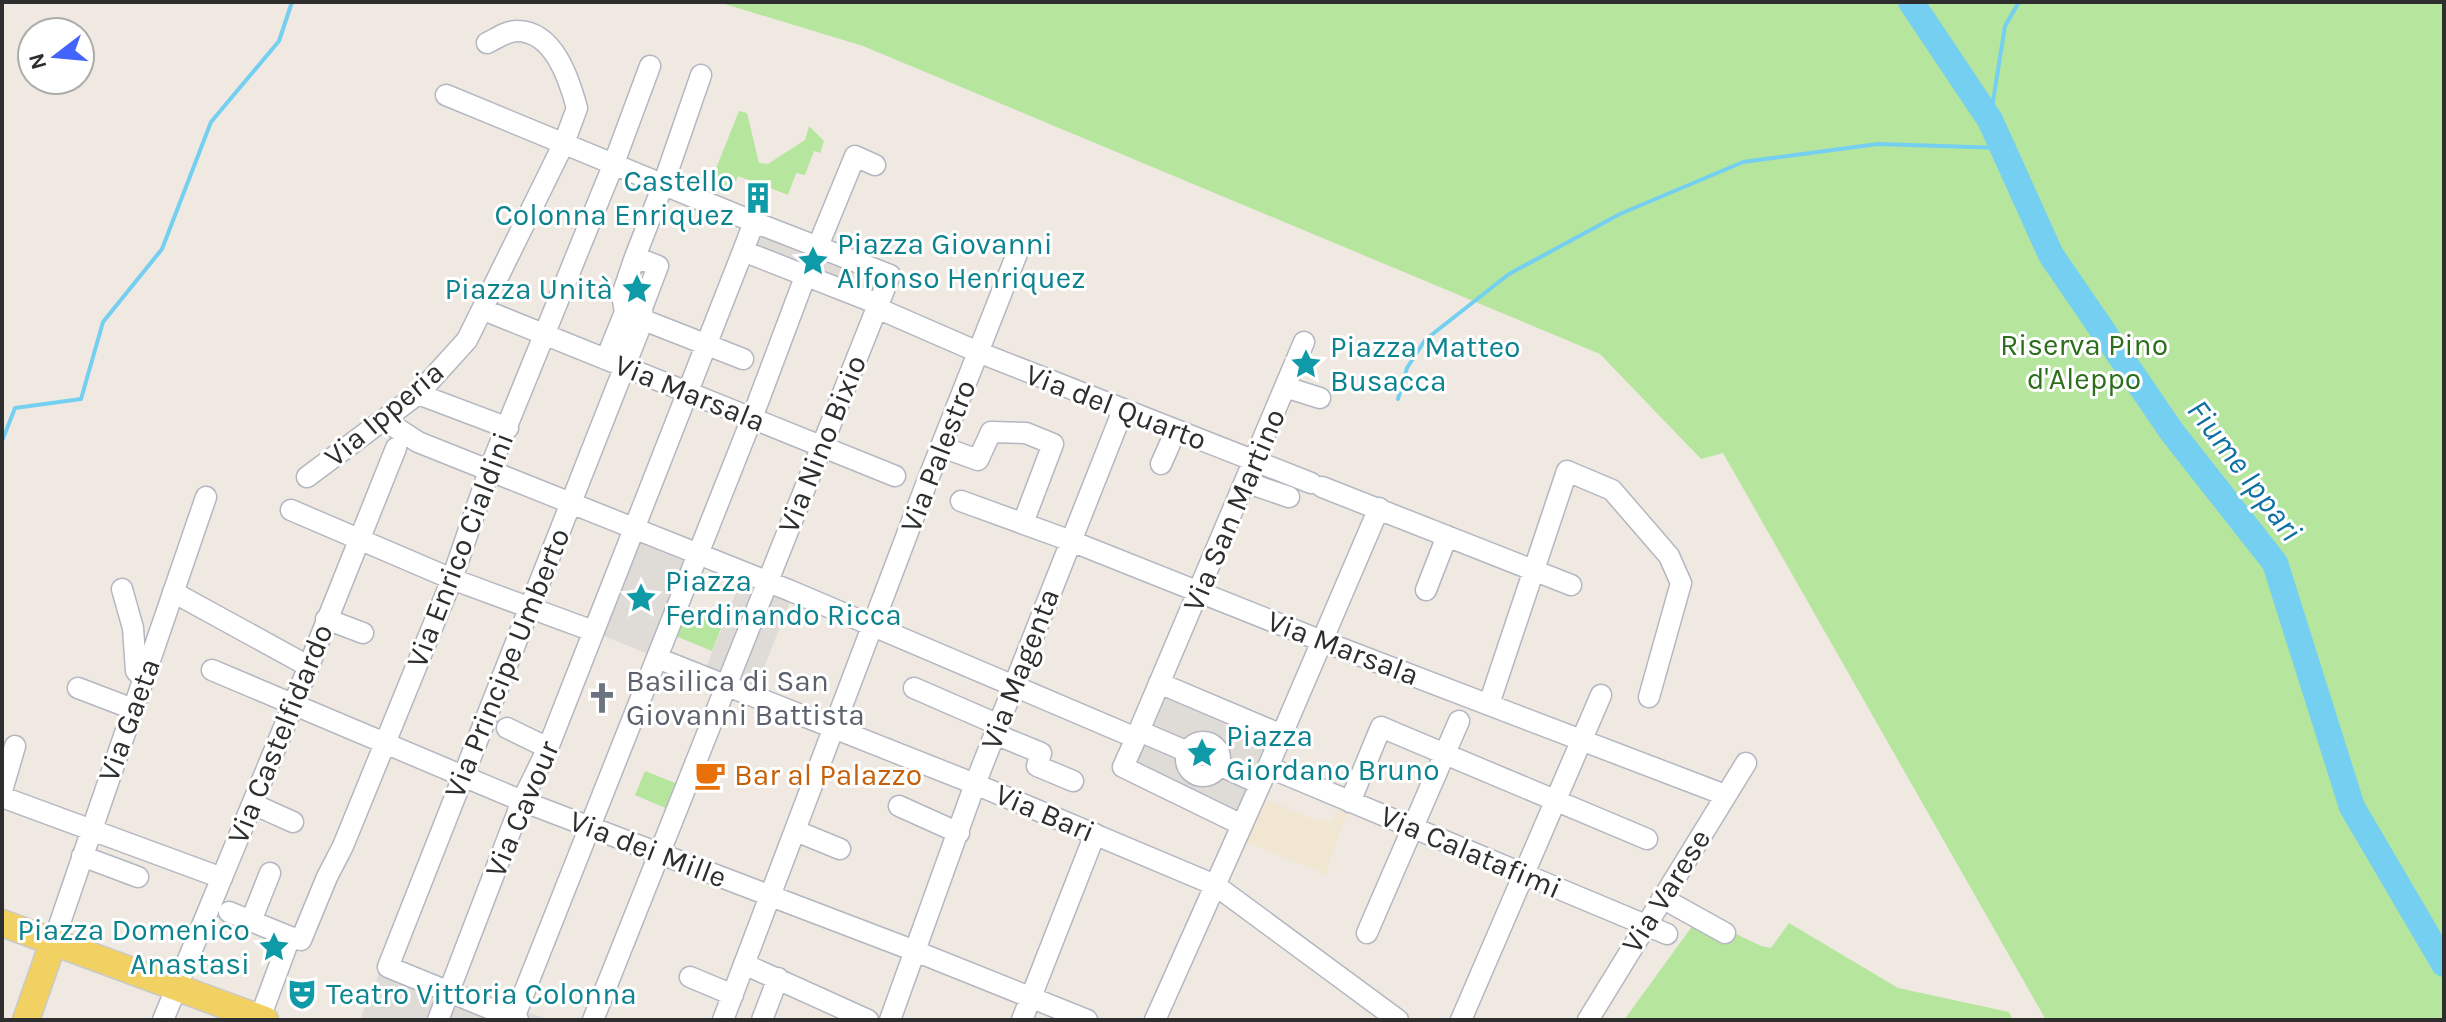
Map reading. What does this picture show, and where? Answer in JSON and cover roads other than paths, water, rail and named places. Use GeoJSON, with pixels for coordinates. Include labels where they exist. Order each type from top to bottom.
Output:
{"type":"FeatureCollection","features":[{"type":"Feature","properties":{"kind":"main road"},"geometry":{"type":"LineString","coordinates":[[2,923],[262,1019]]}},
{"type":"Feature","properties":{"kind":"main road"},"geometry":{"type":"LineString","coordinates":[[30,1019],[53,943]]}},
{"type":"Feature","properties":{"kind":"street","name":"Via Ipperia"},"geometry":{"type":"LineString","coordinates":[[307,477],[418,394],[467,340],[564,143],[577,108],[555,51],[528,34],[516,31],[487,43]]}},
{"type":"Feature","properties":{"kind":"street","name":"Via Enrico Cialdini"},"geometry":{"type":"LineString","coordinates":[[262,1019],[290,937],[301,940],[343,846],[452,579],[490,468],[614,163],[650,66]]}},
{"type":"Feature","properties":{"kind":"street","name":"Via Principe Umberto"},"geometry":{"type":"LineString","coordinates":[[451,988],[388,967],[571,502],[616,363],[638,318],[622,295],[701,75]]}},
{"type":"Feature","properties":{"kind":"street"},"geometry":{"type":"LineString","coordinates":[[446,95],[751,221],[820,242]]}},
{"type":"Feature","properties":{"kind":"street"},"geometry":{"type":"LineString","coordinates":[[451,988],[517,1016],[855,156],[875,165]]}},
{"type":"Feature","properties":{"kind":"street"},"geometry":{"type":"LineString","coordinates":[[632,523],[707,345],[742,255],[751,221]]}},
{"type":"Feature","properties":{"kind":"street","name":"Via Nino Bixio"},"geometry":{"type":"LineString","coordinates":[[725,684],[890,275],[820,242]]}},
{"type":"Feature","properties":{"kind":"street","name":"Via Palestro"},"geometry":{"type":"LineString","coordinates":[[723,1020],[1018,251]]}},
{"type":"Feature","properties":{"kind":"street","name":"Via del Quarto"},"geometry":{"type":"LineString","coordinates":[[742,255],[804,280],[873,302],[877,308],[978,352],[1571,585]]}},
{"type":"Feature","properties":{"kind":"street","name":"Via Marsala"},"geometry":{"type":"LineString","coordinates":[[484,310],[895,476]]}},
{"type":"Feature","properties":{"kind":"street"},"geometry":{"type":"LineString","coordinates":[[638,318],[743,359]]}},
{"type":"Feature","properties":{"kind":"street","name":"Via San Martino"},"geometry":{"type":"LineString","coordinates":[[1186,798],[1123,767],[1134,734],[1161,680],[1304,342]]}},
{"type":"Feature","properties":{"kind":"street"},"geometry":{"type":"LineString","coordinates":[[1285,387],[1320,398]]}},
{"type":"Feature","properties":{"kind":"street"},"geometry":{"type":"LineString","coordinates":[[418,394],[508,428]]}},
{"type":"Feature","properties":{"kind":"street","name":"Via Magenta"},"geometry":{"type":"LineString","coordinates":[[890,1020],[975,784],[1123,410]]}},
{"type":"Feature","properties":{"kind":"street"},"geometry":{"type":"LineString","coordinates":[[384,420],[418,442],[702,551],[1014,685],[1134,734],[1188,752]]}},
{"type":"Feature","properties":{"kind":"street"},"geometry":{"type":"LineString","coordinates":[[1161,464],[1176,430]]}},
{"type":"Feature","properties":{"kind":"street"},"geometry":{"type":"LineString","coordinates":[[942,447],[978,460],[991,432],[1026,433],[1053,444],[1023,523]]}},
{"type":"Feature","properties":{"kind":"street","name":"Via Castelfidardo"},"geometry":{"type":"LineString","coordinates":[[163,1020],[396,448]]}},
{"type":"Feature","properties":{"kind":"street"},"geometry":{"type":"LineString","coordinates":[[1489,704],[1567,471],[1612,490],[1669,556],[1681,583],[1649,697]]}},
{"type":"Feature","properties":{"kind":"street"},"geometry":{"type":"LineString","coordinates":[[1245,482],[1289,497]]}},
{"type":"Feature","properties":{"kind":"street","name":"Via Gaeta"},"geometry":{"type":"LineString","coordinates":[[53,943],[206,497]]}},
{"type":"Feature","properties":{"kind":"street","name":"Via Marsala"},"geometry":{"type":"LineString","coordinates":[[961,501],[1725,795]]}},
{"type":"Feature","properties":{"kind":"street"},"geometry":{"type":"LineString","coordinates":[[1155,1020],[1268,774],[1379,508]]}},
{"type":"Feature","properties":{"kind":"street"},"geometry":{"type":"LineString","coordinates":[[291,510],[452,579],[589,631]]}},
{"type":"Feature","properties":{"kind":"street","name":"Via Cavour"},"geometry":{"type":"LineString","coordinates":[[438,1020],[522,801],[548,748],[589,631],[632,523]]}},
{"type":"Feature","properties":{"kind":"street"},"geometry":{"type":"LineString","coordinates":[[1426,590],[1447,536]]}},
{"type":"Feature","properties":{"kind":"street"},"geometry":{"type":"LineString","coordinates":[[122,589],[133,628],[136,671],[143,678]]}},
{"type":"Feature","properties":{"kind":"street"},"geometry":{"type":"LineString","coordinates":[[173,592],[308,666]]}},
{"type":"Feature","properties":{"kind":"street"},"geometry":{"type":"LineString","coordinates":[[326,619],[363,633]]}},
{"type":"Feature","properties":{"kind":"street","name":"Via Bari"},"geometry":{"type":"LineString","coordinates":[[658,660],[975,784],[1215,885],[1398,1020]]}},
{"type":"Feature","properties":{"kind":"street","name":"Via dei Mille"},"geometry":{"type":"LineString","coordinates":[[212,670],[461,777],[1087,1020]]}},
{"type":"Feature","properties":{"kind":"street"},"geometry":{"type":"LineString","coordinates":[[1161,680],[1283,733]]}},
{"type":"Feature","properties":{"kind":"street"},"geometry":{"type":"LineString","coordinates":[[593,1020],[725,684]]}},
{"type":"Feature","properties":{"kind":"street"},"geometry":{"type":"LineString","coordinates":[[78,688],[133,709]]}},
{"type":"Feature","properties":{"kind":"street"},"geometry":{"type":"LineString","coordinates":[[914,688],[1041,753],[1037,766],[1073,781]]}},
{"type":"Feature","properties":{"kind":"street"},"geometry":{"type":"LineString","coordinates":[[1461,1020],[1601,695]]}},
{"type":"Feature","properties":{"kind":"street"},"geometry":{"type":"LineString","coordinates":[[1367,933],[1459,721]]}},
{"type":"Feature","properties":{"kind":"street"},"geometry":{"type":"LineString","coordinates":[[1350,802],[1381,727],[1647,839]]}},
{"type":"Feature","properties":{"kind":"street"},"geometry":{"type":"LineString","coordinates":[[507,728],[548,748]]}},
{"type":"Feature","properties":{"kind":"street"},"geometry":{"type":"LineString","coordinates":[[1196,744],[1210,744],[1219,754],[1219,765],[1212,773],[1196,775],[1186,763],[1188,752],[1196,744]]}},
{"type":"Feature","properties":{"kind":"street"},"geometry":{"type":"LineString","coordinates":[[15,746],[3,786],[90,829],[222,878]]}},
{"type":"Feature","properties":{"kind":"street","name":"Via Varese"},"geometry":{"type":"LineString","coordinates":[[1588,1020],[1746,763]]}},
{"type":"Feature","properties":{"kind":"street","name":"Via Calatafimi"},"geometry":{"type":"LineString","coordinates":[[1219,765],[1268,774],[1350,802],[1667,934]]}},
{"type":"Feature","properties":{"kind":"street"},"geometry":{"type":"LineString","coordinates":[[1196,775],[1186,798],[1241,828]]}},
{"type":"Feature","properties":{"kind":"street"},"geometry":{"type":"LineString","coordinates":[[253,804],[293,822]]}},
{"type":"Feature","properties":{"kind":"street"},"geometry":{"type":"LineString","coordinates":[[899,806],[959,833]]}},
{"type":"Feature","properties":{"kind":"street"},"geometry":{"type":"LineString","coordinates":[[796,831],[840,849]]}},
{"type":"Feature","properties":{"kind":"street"},"geometry":{"type":"LineString","coordinates":[[1022,1020],[1095,834]]}},
{"type":"Feature","properties":{"kind":"street"},"geometry":{"type":"LineString","coordinates":[[82,856],[138,877]]}},
{"type":"Feature","properties":{"kind":"street"},"geometry":{"type":"LineString","coordinates":[[260,925],[270,873]]}},
{"type":"Feature","properties":{"kind":"street"},"geometry":{"type":"LineString","coordinates":[[1662,898],[1725,933]]}},
{"type":"Feature","properties":{"kind":"street"},"geometry":{"type":"LineString","coordinates":[[229,912],[290,937]]}},
{"type":"Feature","properties":{"kind":"street"},"geometry":{"type":"LineString","coordinates":[[744,964],[868,1020]]}},
{"type":"Feature","properties":{"kind":"street"},"geometry":{"type":"LineString","coordinates":[[690,977],[733,995]]}},
{"type":"Feature","properties":{"kind":"street"},"geometry":{"type":"LineString","coordinates":[[762,1020],[778,978]]}},
{"type":"Feature","properties":{"kind":"waterway"},"geometry":{"type":"LineString","coordinates":[[2,441],[15,408],[81,399],[103,322],[162,249],[211,122],[279,41],[292,2]]}},
{"type":"Feature","properties":{"kind":"waterway","name":"Fiume Ippari"},"geometry":{"type":"LineString","coordinates":[[1911,2],[1990,120],[2051,255],[2172,432],[2275,563],[2352,807],[2444,964]]}},
{"type":"Feature","properties":{"kind":"waterway"},"geometry":{"type":"LineString","coordinates":[[1990,120],[2005,26],[2019,2]]}},
{"type":"Feature","properties":{"kind":"waterway"},"geometry":{"type":"LineString","coordinates":[[1398,399],[1407,368],[1425,340],[1509,274],[1620,214],[1743,162],[1878,144],[2003,148]]}},
{"type":"Feature","properties":{"kind":"place","name":"Castello Colonna Enriquez"},"geometry":{"type":"Point","coordinates":[758,198]}},
{"type":"Feature","properties":{"kind":"place","name":"Piazza Giovanni Alfonso Henriquez"},"geometry":{"type":"Point","coordinates":[813,261]}},
{"type":"Feature","properties":{"kind":"place","name":"Piazza Unità"},"geometry":{"type":"Point","coordinates":[637,289]}},
{"type":"Feature","properties":{"kind":"place","name":"Piazza Matteo Busacca"},"geometry":{"type":"Point","coordinates":[1306,364]}},
{"type":"Feature","properties":{"kind":"place","name":"Piazza Ferdinando Ricca"},"geometry":{"type":"Point","coordinates":[641,598]}},
{"type":"Feature","properties":{"kind":"place","name":"Basilica di San Giovanni Battista"},"geometry":{"type":"Point","coordinates":[602,698]}},
{"type":"Feature","properties":{"kind":"place","name":"Piazza Giordano Bruno"},"geometry":{"type":"Point","coordinates":[1202,753]}},
{"type":"Feature","properties":{"kind":"place","name":"Bar al Palazzo"},"geometry":{"type":"Point","coordinates":[710,775]}},
{"type":"Feature","properties":{"kind":"place","name":"Piazza Domenico Anastasi"},"geometry":{"type":"Point","coordinates":[274,947]}},
{"type":"Feature","properties":{"kind":"place","name":"Teatro Vittoria Colonna"},"geometry":{"type":"Point","coordinates":[302,994]}},
{"type":"Feature","properties":{"kind":"park label","name":"Riserva Pino d'Aleppo"},"geometry":{"type":"Point","coordinates":[2084,362]}}]}
